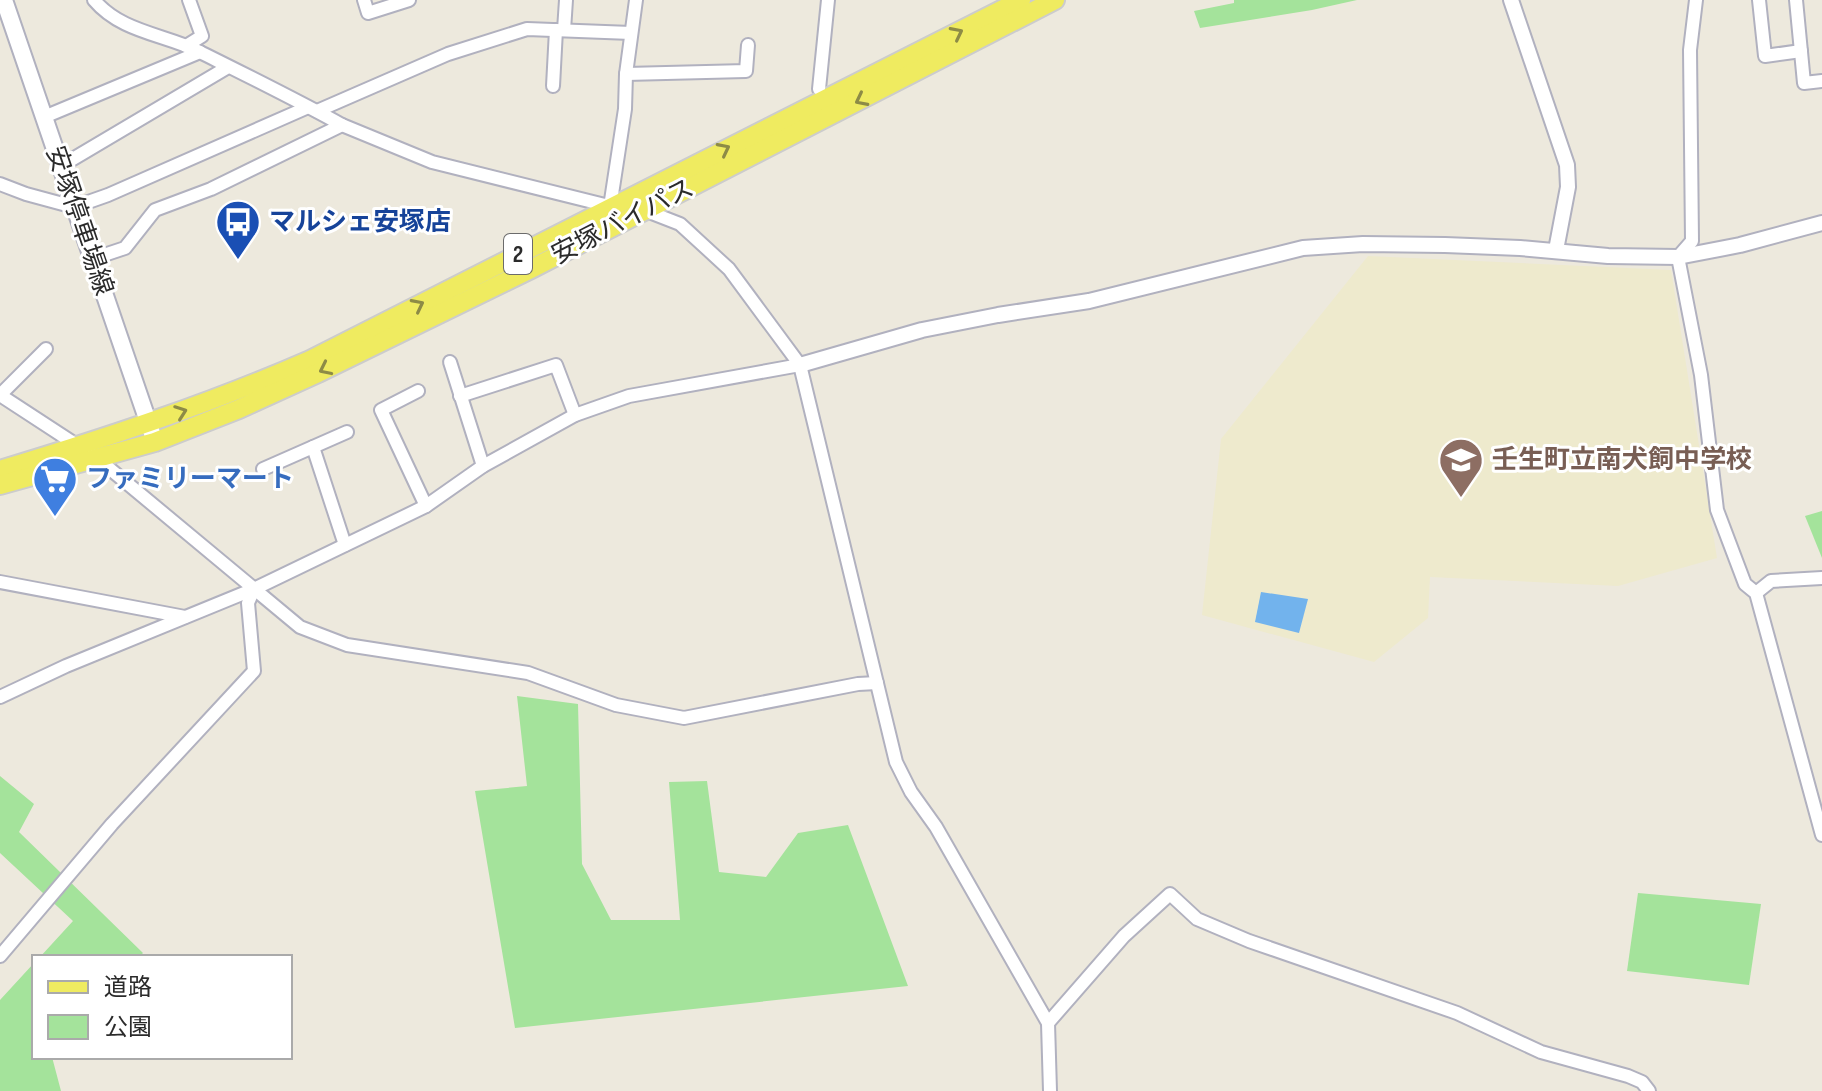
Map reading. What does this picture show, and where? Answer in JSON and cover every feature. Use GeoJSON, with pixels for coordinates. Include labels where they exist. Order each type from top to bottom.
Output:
{"type":"FeatureCollection","features":[{"type":"Feature","properties":{"kind":"main road","name":"安塚停車場線"},"geometry":{"type":"LineString","coordinates":[[4,0],[152,433]]}},
{"type":"Feature","properties":{"kind":"main road","name":"安塚バイパス"},"geometry":{"type":"LineString","coordinates":[[0,485],[98,459],[310,360],[987,9],[1021,0]]}},
{"type":"Feature","properties":{"kind":"main road","name":"安塚バイパス"},"geometry":{"type":"LineString","coordinates":[[0,470],[77,447],[152,433],[239,409],[646,210],[1055,0]]}},
{"type":"Feature","properties":{"kind":"street"},"geometry":{"type":"LineString","coordinates":[[186,46],[202,36],[189,0]]}},
{"type":"Feature","properties":{"kind":"street"},"geometry":{"type":"LineString","coordinates":[[364,0],[368,13],[409,0]]}},
{"type":"Feature","properties":{"kind":"street"},"geometry":{"type":"LineString","coordinates":[[553,86],[566,0]]}},
{"type":"Feature","properties":{"kind":"street"},"geometry":{"type":"LineString","coordinates":[[610,207],[625,109],[626,74],[636,0]]}},
{"type":"Feature","properties":{"kind":"street"},"geometry":{"type":"LineString","coordinates":[[819,89],[828,0]]}},
{"type":"Feature","properties":{"kind":"street"},"geometry":{"type":"LineString","coordinates":[[1511,0],[1567,165],[1568,187],[1556,250]]}},
{"type":"Feature","properties":{"kind":"street"},"geometry":{"type":"LineString","coordinates":[[1678,257],[1692,241],[1690,50],[1696,0]]}},
{"type":"Feature","properties":{"kind":"street"},"geometry":{"type":"LineString","coordinates":[[1759,0],[1765,56],[1801,51]]}},
{"type":"Feature","properties":{"kind":"street"},"geometry":{"type":"LineString","coordinates":[[1796,0],[1804,83],[1822,81]]}},
{"type":"Feature","properties":{"kind":"street"},"geometry":{"type":"LineString","coordinates":[[100,1],[134,29],[200,52],[342,125],[432,162],[610,207],[646,210],[680,224],[729,269],[800,365],[899,770],[936,827],[1048,1023],[1050,1091]]}},
{"type":"Feature","properties":{"kind":"street"},"geometry":{"type":"LineString","coordinates":[[0,184],[74,207],[448,54],[527,29],[631,33]]}},
{"type":"Feature","properties":{"kind":"street"},"geometry":{"type":"LineString","coordinates":[[626,74],[746,71],[748,45]]}},
{"type":"Feature","properties":{"kind":"street"},"geometry":{"type":"LineString","coordinates":[[44,117],[200,52]]}},
{"type":"Feature","properties":{"kind":"street"},"geometry":{"type":"LineString","coordinates":[[61,166],[228,67]]}},
{"type":"Feature","properties":{"kind":"street"},"geometry":{"type":"LineString","coordinates":[[92,259],[125,248],[155,210],[211,189],[342,125]]}},
{"type":"Feature","properties":{"kind":"street"},"geometry":{"type":"LineString","coordinates":[[0,697],[66,666],[254,589],[426,506],[483,466],[575,415],[629,396],[800,365],[922,330],[1089,301],[1303,248],[1372,244],[1678,257],[1740,245],[1822,223]]}},
{"type":"Feature","properties":{"kind":"street"},"geometry":{"type":"LineString","coordinates":[[1678,257],[1701,375],[1717,510],[1745,584],[1756,593],[1822,835]]}},
{"type":"Feature","properties":{"kind":"street"},"geometry":{"type":"LineString","coordinates":[[46,349],[0,395],[98,459],[300,627],[347,645],[528,673],[616,705],[684,718],[858,684],[877,683]]}},
{"type":"Feature","properties":{"kind":"street"},"geometry":{"type":"LineString","coordinates":[[450,362],[483,466]]}},
{"type":"Feature","properties":{"kind":"street"},"geometry":{"type":"LineString","coordinates":[[460,396],[556,365],[575,415]]}},
{"type":"Feature","properties":{"kind":"street"},"geometry":{"type":"LineString","coordinates":[[418,391],[381,410],[426,506]]}},
{"type":"Feature","properties":{"kind":"street"},"geometry":{"type":"LineString","coordinates":[[263,469],[347,432]]}},
{"type":"Feature","properties":{"kind":"street"},"geometry":{"type":"LineString","coordinates":[[313,447],[345,545]]}},
{"type":"Feature","properties":{"kind":"street"},"geometry":{"type":"LineString","coordinates":[[1756,593],[1771,581],[1822,578]]}},
{"type":"Feature","properties":{"kind":"street"},"geometry":{"type":"LineString","coordinates":[[0,582],[185,617]]}},
{"type":"Feature","properties":{"kind":"street"},"geometry":{"type":"LineString","coordinates":[[0,956],[112,824],[254,671],[248,603],[254,589]]}},
{"type":"Feature","properties":{"kind":"street"},"geometry":{"type":"LineString","coordinates":[[1048,1023],[1124,936],[1170,894],[1197,919],[1249,941],[1457,1013],[1541,1052],[1628,1076],[1642,1082],[1649,1091]]}},
{"type":"Feature","properties":{"kind":"shaded area","name":"壬生町立南犬飼中学校"},"geometry":{"type":"Polygon","coordinates":[[[1368,256],[1671,270],[1717,558],[1618,586],[1430,577],[1428,618],[1374,662],[1202,615],[1221,439],[1368,256]]]}},
{"type":"Feature","properties":{"kind":"green space"},"geometry":{"type":"Polygon","coordinates":[[[1234,0],[1357,0],[1200,28],[1194,11],[1234,3],[1234,0]]]}},
{"type":"Feature","properties":{"kind":"green space"},"geometry":{"type":"Polygon","coordinates":[[[1822,511],[1822,558],[1805,516],[1822,511]]]}},
{"type":"Feature","properties":{"kind":"green space"},"geometry":{"type":"Polygon","coordinates":[[[517,696],[578,704],[582,864],[611,920],[680,920],[669,782],[707,781],[719,872],[766,877],[798,833],[848,825],[908,986],[515,1028],[475,791],[527,786],[517,696]]]}},
{"type":"Feature","properties":{"kind":"green space"},"geometry":{"type":"Polygon","coordinates":[[[0,776],[34,804],[19,832],[143,953],[42,955],[73,921],[0,853],[0,776]]]}},
{"type":"Feature","properties":{"kind":"green space"},"geometry":{"type":"Polygon","coordinates":[[[1638,893],[1761,904],[1749,985],[1627,971],[1638,893]]]}},
{"type":"Feature","properties":{"kind":"green space"},"geometry":{"type":"Polygon","coordinates":[[[32,965],[32,1059],[53,1059],[61,1091],[0,1091],[0,1000],[32,965]]]}},
{"type":"Feature","properties":{"kind":"water"},"geometry":{"type":"Polygon","coordinates":[[[1261,592],[1308,599],[1299,633],[1255,622],[1261,592]]]}},
{"type":"Feature","properties":{"kind":"place","name":"マルシェ安塚店"},"geometry":{"type":"Point","coordinates":[238,261]}},
{"type":"Feature","properties":{"kind":"place","name":"壬生町立南犬飼中学校"},"geometry":{"type":"Point","coordinates":[1461,499]}},
{"type":"Feature","properties":{"kind":"place","name":"ファミリーマート"},"geometry":{"type":"Point","coordinates":[55,518]}}]}
